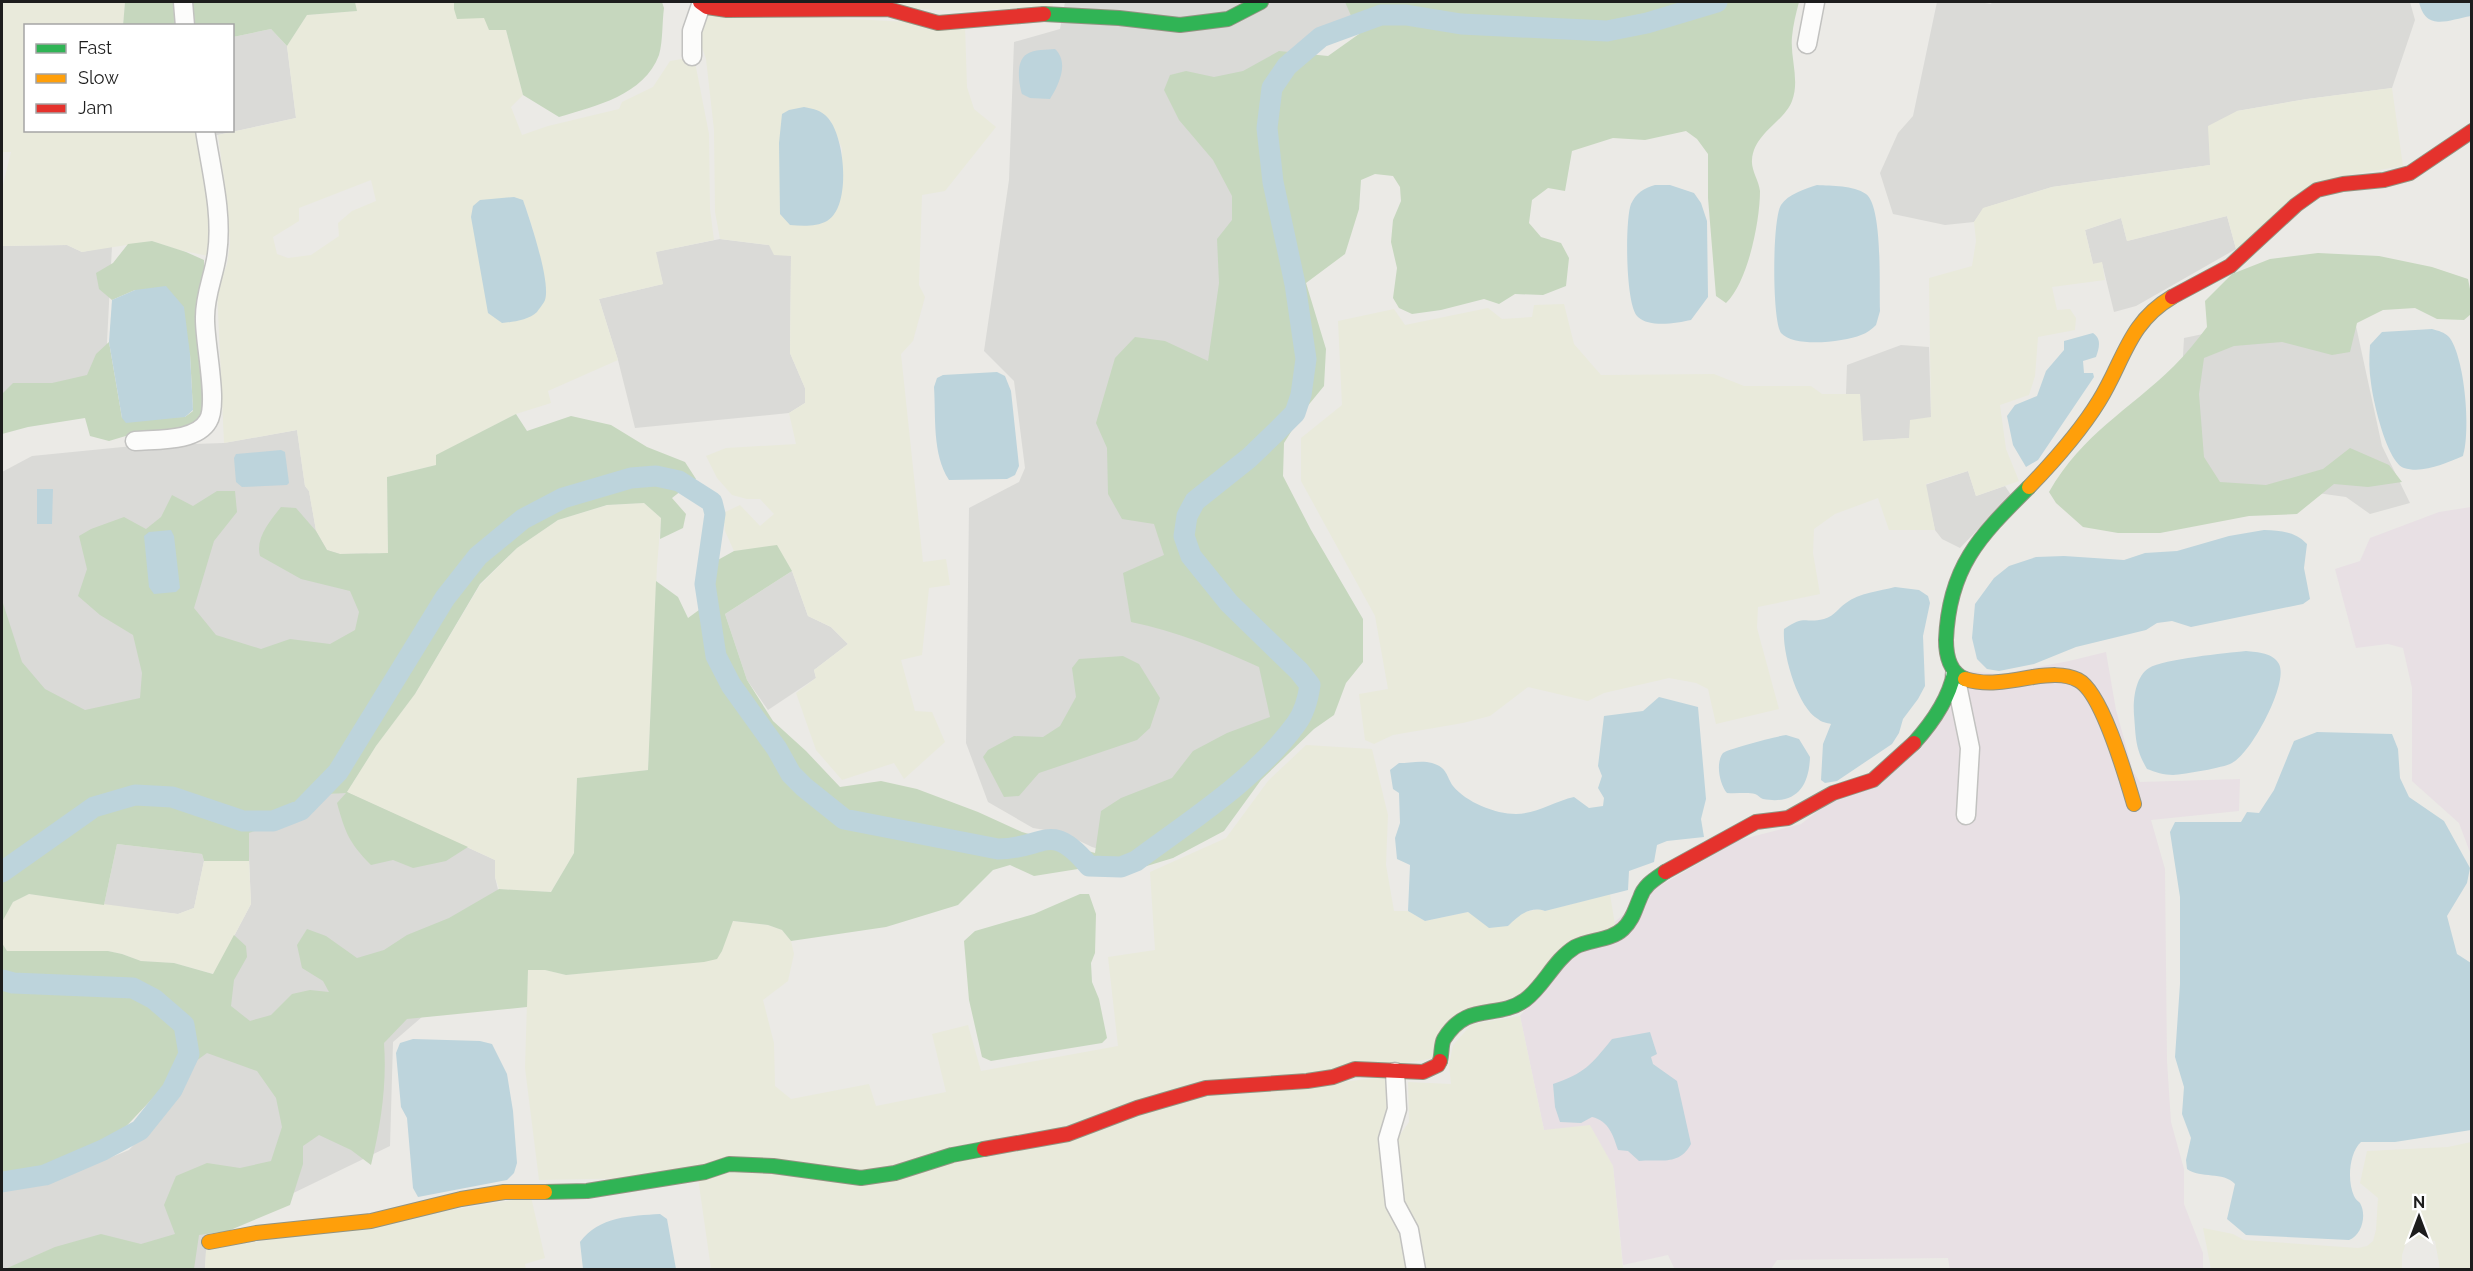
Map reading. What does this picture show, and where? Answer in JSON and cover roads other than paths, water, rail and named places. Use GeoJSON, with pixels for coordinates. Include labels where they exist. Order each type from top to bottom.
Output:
{"type":"FeatureCollection","features":[{"type":"Feature","properties":{"kind":"street"},"geometry":{"type":"LineString","coordinates":[[183,2],[185,24]]}},
{"type":"Feature","properties":{"kind":"street"},"geometry":{"type":"LineString","coordinates":[[692,56],[692,31],[701,2],[707,7],[727,10],[888,9],[938,23],[1040,14],[1119,18],[1180,25],[1228,19],[1261,2]]}},
{"type":"Feature","properties":{"kind":"street"},"geometry":{"type":"LineString","coordinates":[[1807,44],[1815,2]]}},
{"type":"Feature","properties":{"kind":"street"},"geometry":{"type":"LineString","coordinates":[[1966,815],[1970,748],[1954,673],[1948,662],[1945,640],[1957,577],[1982,537],[2059,456],[2100,399],[2127,342],[2153,310],[2226,268],[2249,252],[2308,196],[2328,186],[2387,180],[2409,174],[2454,140],[2472,131]]}},
{"type":"Feature","properties":{"kind":"street"},"geometry":{"type":"LineString","coordinates":[[135,441],[191,435],[202,429],[213,412],[205,318],[207,288],[217,255],[218,238],[215,196],[205,132]]}},
{"type":"Feature","properties":{"kind":"street"},"geometry":{"type":"LineString","coordinates":[[1954,673],[1971,682],[2006,682],[2069,675],[2080,681],[2105,721],[2134,804]]}},
{"type":"Feature","properties":{"kind":"street"},"geometry":{"type":"LineString","coordinates":[[209,1242],[256,1233],[371,1221],[462,1199],[504,1192],[587,1191],[705,1172],[729,1164],[773,1166],[861,1178],[895,1173],[952,1155],[1068,1134],[1137,1108],[1206,1088],[1307,1081],[1356,1070],[1423,1072],[1438,1065],[1443,1040],[1458,1023],[1468,1016],[1509,1007],[1524,1001],[1552,972],[1561,959],[1576,947],[1622,930],[1636,912],[1640,896],[1650,882],[1682,861],[1756,822],[1788,818],[1833,793],[1873,780],[1908,750],[1927,729],[1951,688],[1954,673]]}},
{"type":"Feature","properties":{"kind":"street"},"geometry":{"type":"LineString","coordinates":[[1395,1072],[1397,1110],[1388,1139],[1395,1204],[1409,1230],[1416,1269]]}},
{"type":"Feature","properties":{"kind":"water"},"geometry":{"type":"Polygon","coordinates":[[[2419,2],[2471,2],[2471,16],[2439,22],[2432,21],[2422,11],[2419,2]]]}},
{"type":"Feature","properties":{"kind":"water"},"geometry":{"type":"Polygon","coordinates":[[[1055,49],[1062,61],[1062,68],[1059,81],[1050,99],[1030,98],[1022,94],[1019,67],[1023,57],[1033,51],[1055,49]]]}},
{"type":"Feature","properties":{"kind":"water"},"geometry":{"type":"Polygon","coordinates":[[[804,107],[823,113],[834,127],[842,155],[843,187],[835,213],[827,221],[804,226],[790,225],[780,214],[779,143],[782,114],[804,107]]]}},
{"type":"Feature","properties":{"kind":"water"},"geometry":{"type":"Polygon","coordinates":[[[1655,185],[1670,185],[1694,193],[1701,203],[1707,221],[1708,297],[1691,320],[1664,324],[1649,323],[1638,317],[1634,310],[1627,262],[1629,213],[1631,204],[1638,194],[1655,185]]]}},
{"type":"Feature","properties":{"kind":"water"},"geometry":{"type":"Polygon","coordinates":[[[1817,185],[1855,189],[1866,194],[1871,202],[1878,231],[1880,311],[1876,325],[1853,338],[1820,342],[1797,341],[1781,333],[1778,324],[1775,249],[1778,214],[1781,205],[1792,195],[1817,185]]]}},
{"type":"Feature","properties":{"kind":"water"},"geometry":{"type":"Polygon","coordinates":[[[514,197],[523,200],[543,266],[546,291],[544,301],[534,315],[502,323],[488,313],[471,217],[473,206],[480,200],[514,197]]]}},
{"type":"Feature","properties":{"kind":"water"},"geometry":{"type":"Polygon","coordinates":[[[166,286],[184,307],[190,354],[193,410],[185,417],[126,423],[122,418],[109,342],[112,300],[135,290],[166,286]]]}},
{"type":"Feature","properties":{"kind":"water"},"geometry":{"type":"Polygon","coordinates":[[[2432,329],[2449,337],[2455,347],[2463,377],[2466,430],[2463,456],[2434,467],[2419,470],[2404,468],[2392,455],[2382,430],[2370,378],[2370,345],[2382,332],[2432,329]]]}},
{"type":"Feature","properties":{"kind":"water"},"geometry":{"type":"Polygon","coordinates":[[[2093,333],[2099,341],[2096,357],[2083,361],[2084,373],[2093,373],[2094,377],[2038,460],[2026,467],[2013,445],[2007,416],[2015,405],[2037,396],[2046,371],[2064,350],[2064,341],[2093,333]]]}},
{"type":"Feature","properties":{"kind":"water"},"geometry":{"type":"Polygon","coordinates":[[[997,372],[1005,376],[1011,391],[1019,466],[1015,475],[1007,479],[949,480],[937,447],[934,387],[937,378],[943,375],[997,372]]]}},
{"type":"Feature","properties":{"kind":"water"},"geometry":{"type":"Polygon","coordinates":[[[281,450],[285,452],[289,483],[287,485],[242,487],[236,482],[234,458],[236,454],[281,450]]]}},
{"type":"Feature","properties":{"kind":"water"},"geometry":{"type":"Polygon","coordinates":[[[37,489],[53,489],[52,524],[37,524],[37,489]]]}},
{"type":"Feature","properties":{"kind":"water"},"geometry":{"type":"Polygon","coordinates":[[[171,530],[174,536],[180,588],[176,592],[154,594],[149,587],[144,536],[149,532],[171,530]]]}},
{"type":"Feature","properties":{"kind":"water"},"geometry":{"type":"Polygon","coordinates":[[[2264,530],[2293,534],[2307,544],[2304,568],[2310,599],[2303,604],[2191,627],[2172,621],[2157,623],[2146,630],[2076,647],[2034,664],[1999,671],[1987,669],[1977,659],[1972,638],[1975,604],[1994,578],[2009,566],[2036,557],[2064,556],[2124,560],[2145,553],[2177,551],[2229,536],[2264,530]]]}},
{"type":"Feature","properties":{"kind":"water"},"geometry":{"type":"Polygon","coordinates":[[[1895,587],[1919,590],[1928,596],[1930,603],[1923,636],[1925,686],[1903,719],[1899,733],[1892,744],[1837,781],[1825,783],[1821,780],[1823,744],[1831,724],[1821,721],[1810,713],[1797,691],[1788,664],[1784,629],[1801,621],[1824,619],[1857,597],[1895,587]]]}},
{"type":"Feature","properties":{"kind":"water"},"geometry":{"type":"Polygon","coordinates":[[[2246,651],[2273,657],[2279,664],[2281,673],[2274,701],[2258,733],[2240,757],[2232,763],[2213,769],[2173,775],[2147,769],[2137,743],[2134,709],[2136,689],[2144,672],[2168,662],[2246,651]]]}},
{"type":"Feature","properties":{"kind":"water"},"geometry":{"type":"Polygon","coordinates":[[[1659,697],[1698,707],[1706,799],[1701,819],[1704,837],[1667,841],[1657,845],[1654,862],[1629,871],[1628,890],[1545,911],[1530,911],[1508,926],[1489,928],[1468,912],[1425,921],[1408,911],[1410,865],[1397,859],[1395,838],[1400,823],[1399,793],[1393,789],[1390,770],[1399,763],[1432,763],[1444,770],[1453,786],[1465,797],[1499,812],[1516,814],[1531,812],[1574,797],[1589,808],[1603,806],[1604,798],[1598,788],[1602,776],[1598,766],[1604,716],[1643,711],[1659,697]]]}},
{"type":"Feature","properties":{"kind":"water"},"geometry":{"type":"Polygon","coordinates":[[[2317,732],[2392,734],[2398,749],[2400,778],[2409,797],[2444,821],[2470,868],[2467,883],[2447,916],[2457,954],[2471,963],[2471,1130],[2395,1142],[2361,1142],[2352,1160],[2350,1183],[2354,1197],[2362,1208],[2363,1219],[2357,1234],[2349,1240],[2246,1235],[2227,1219],[2235,1184],[2218,1176],[2199,1174],[2187,1169],[2186,1160],[2191,1138],[2182,1114],[2184,1087],[2175,1057],[2180,984],[2180,897],[2170,832],[2175,822],[2241,822],[2247,812],[2259,813],[2274,790],[2294,741],[2317,732]]]}},
{"type":"Feature","properties":{"kind":"water"},"geometry":{"type":"Polygon","coordinates":[[[1786,735],[1799,739],[1810,757],[1807,777],[1799,792],[1784,799],[1774,800],[1763,799],[1752,793],[1727,793],[1719,774],[1719,762],[1723,753],[1786,735]]]}},
{"type":"Feature","properties":{"kind":"water"},"geometry":{"type":"Polygon","coordinates":[[[1650,1032],[1657,1054],[1651,1057],[1653,1064],[1677,1081],[1691,1144],[1681,1156],[1662,1161],[1639,1161],[1628,1151],[1618,1150],[1610,1129],[1598,1119],[1592,1117],[1581,1123],[1560,1122],[1555,1107],[1553,1084],[1587,1067],[1612,1039],[1650,1032]]]}},
{"type":"Feature","properties":{"kind":"water"},"geometry":{"type":"Polygon","coordinates":[[[413,1039],[480,1041],[492,1044],[507,1074],[513,1111],[517,1163],[514,1173],[507,1180],[418,1197],[413,1188],[407,1118],[401,1107],[396,1053],[400,1043],[413,1039]]]}},
{"type":"Feature","properties":{"kind":"water"},"geometry":{"type":"Polygon","coordinates":[[[660,1214],[667,1219],[676,1269],[583,1269],[580,1242],[596,1227],[616,1219],[660,1214]]]}},
{"type":"Feature","properties":{"kind":"waterway"},"geometry":{"type":"LineString","coordinates":[[2,872],[94,807],[135,795],[172,797],[243,821],[273,821],[301,810],[338,772],[445,598],[478,556],[523,519],[563,498],[631,478],[656,476],[679,481],[712,502],[715,514],[705,584],[716,656],[731,685],[777,749],[791,774],[804,787],[844,819],[998,849],[1055,840],[1076,852],[1089,866],[1121,867],[1136,861],[1242,781],[1280,744],[1299,719],[1306,705],[1310,685],[1299,671],[1229,603],[1191,556],[1184,536],[1187,516],[1195,501],[1249,458],[1277,431],[1295,413],[1301,395],[1306,359],[1295,284],[1273,182],[1267,128],[1272,88],[1287,66],[1321,37],[1381,15],[1406,15],[1461,24],[1607,31],[1647,23],[1717,2]]}},
{"type":"Feature","properties":{"kind":"waterway"},"geometry":{"type":"LineString","coordinates":[[2,980],[13,983],[133,988],[154,999],[184,1025],[189,1054],[172,1090],[140,1130],[103,1150],[45,1175],[2,1182]]}}]}
